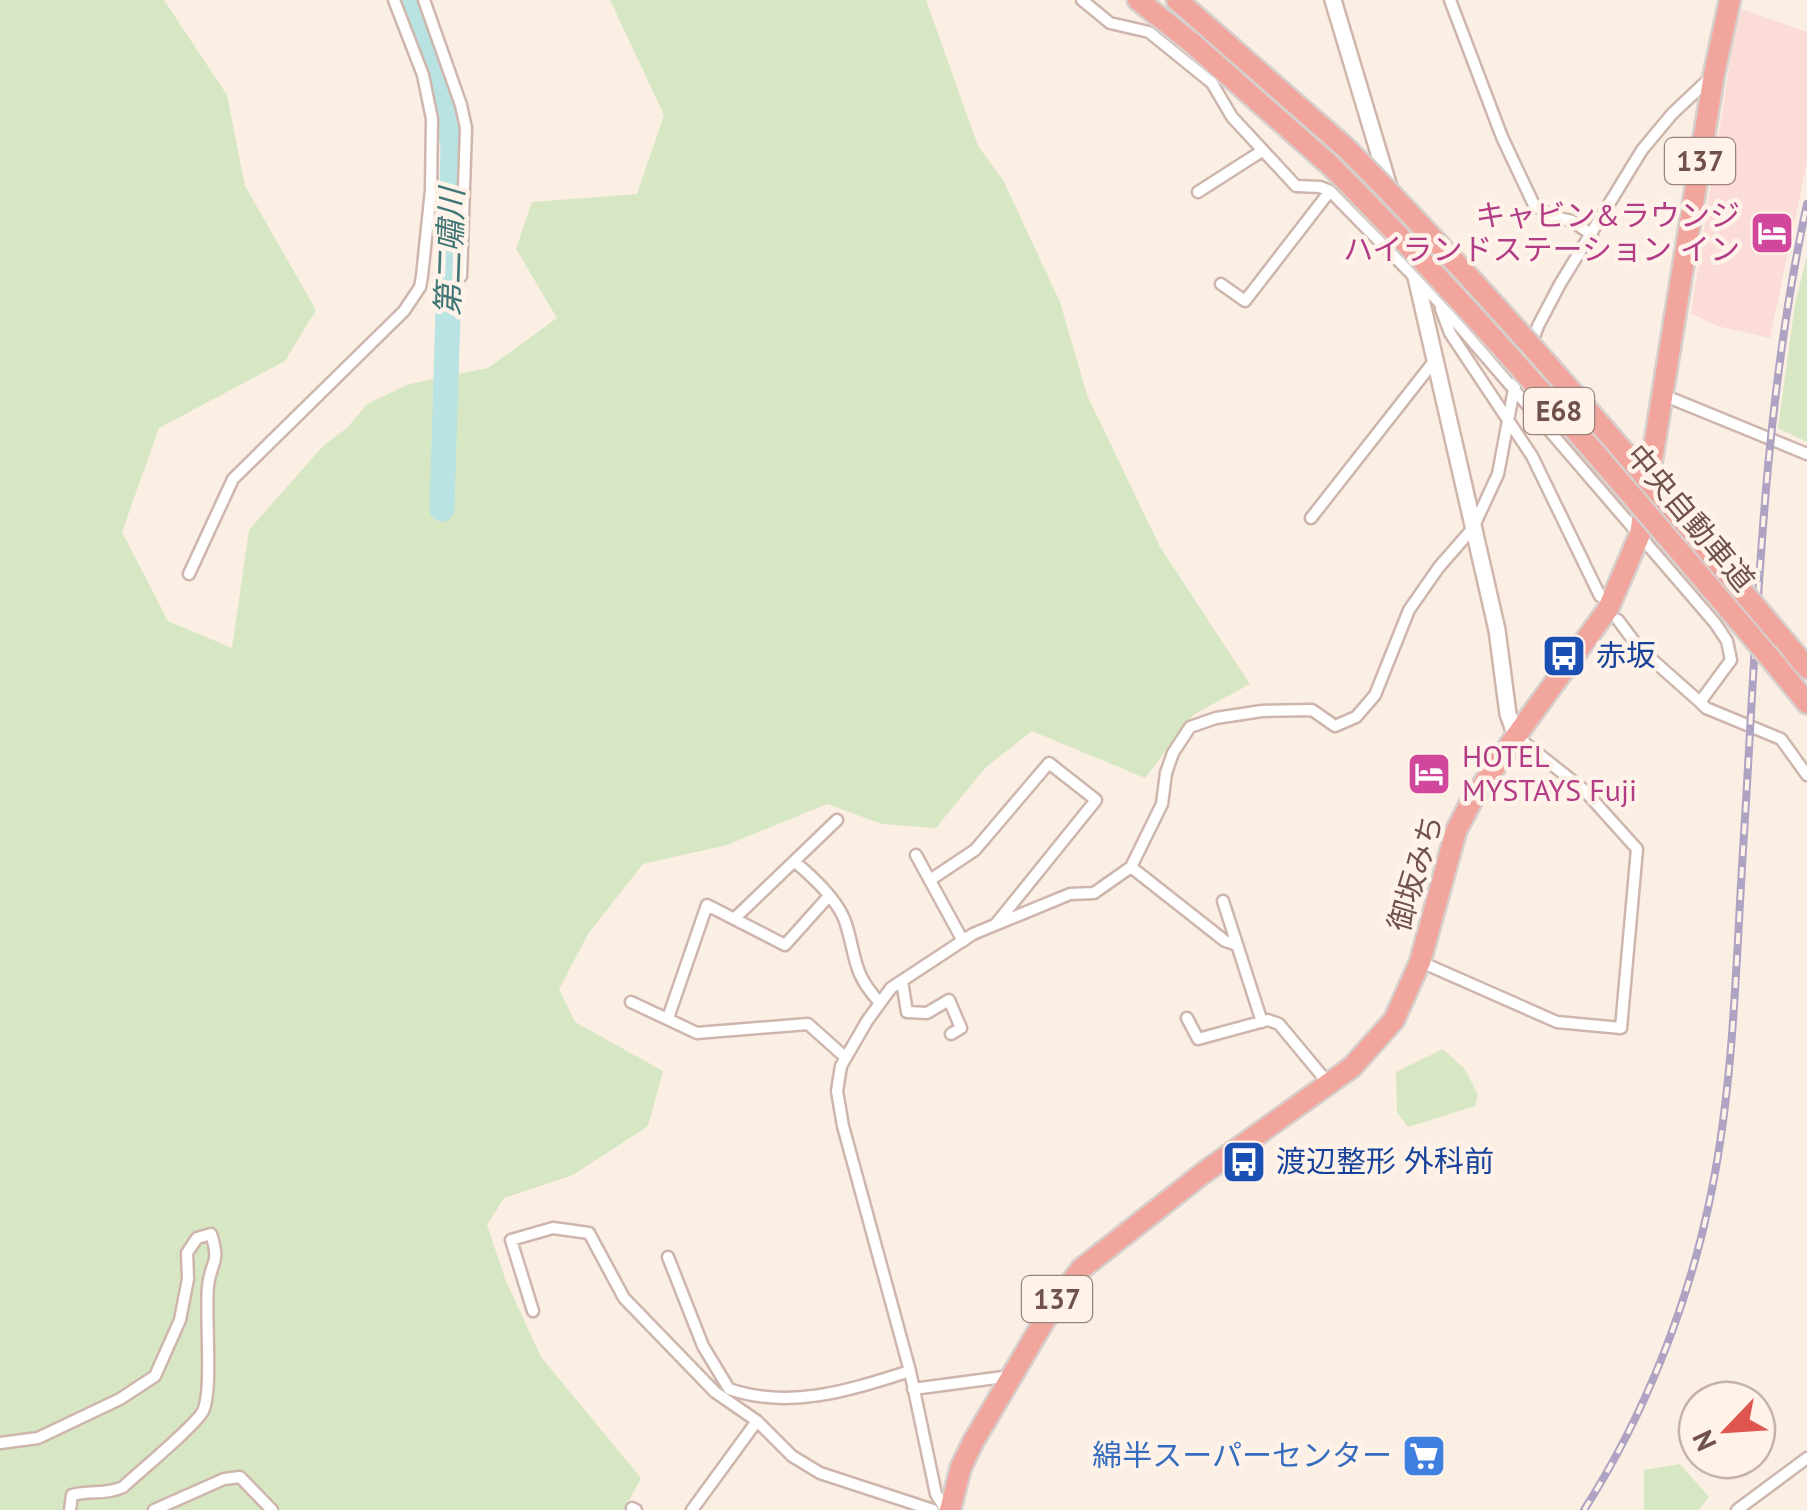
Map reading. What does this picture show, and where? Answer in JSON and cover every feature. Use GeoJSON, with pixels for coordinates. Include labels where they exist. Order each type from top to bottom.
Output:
{"type":"FeatureCollection","features":[{"type":"Feature","properties":{"kind":"highway","name":"中央自動車道"},"geometry":{"type":"LineString","coordinates":[[1138,0],[1262,104],[1422,258],[1516,361],[1807,702]]}},
{"type":"Feature","properties":{"kind":"highway","name":"中央自動車道"},"geometry":{"type":"LineString","coordinates":[[1177,0],[1347,150],[1439,242],[1525,336],[1807,668]]}},
{"type":"Feature","properties":{"kind":"highway","name":"御坂みち"},"geometry":{"type":"LineString","coordinates":[[948,1510],[961,1467],[1011,1376],[1080,1269],[1352,1067],[1394,1020],[1420,962],[1456,832],[1516,736],[1608,610],[1640,534],[1714,74],[1730,0]]}},
{"type":"Feature","properties":{"kind":"street"},"geometry":{"type":"LineString","coordinates":[[190,574],[233,479],[404,312],[420,287],[432,190],[432,120],[423,74],[394,0]]}},
{"type":"Feature","properties":{"kind":"street"},"geometry":{"type":"LineString","coordinates":[[424,0],[466,128],[461,276]]}},
{"type":"Feature","properties":{"kind":"street"},"geometry":{"type":"LineString","coordinates":[[1082,0],[1110,24],[1149,32],[1212,83],[1232,117],[1296,186],[1320,186],[1330,191],[1437,300],[1727,640],[1731,660],[1700,702]]}},
{"type":"Feature","properties":{"kind":"street"},"geometry":{"type":"LineString","coordinates":[[1333,0],[1416,277],[1497,630],[1508,714],[1516,736],[1584,790],[1637,849],[1621,1028],[1558,1022],[1420,962]]}},
{"type":"Feature","properties":{"kind":"street"},"geometry":{"type":"LineString","coordinates":[[1450,0],[1502,138],[1534,205],[1592,234]]}},
{"type":"Feature","properties":{"kind":"street"},"geometry":{"type":"LineString","coordinates":[[948,1510],[936,1494],[910,1371],[843,1126],[838,1091],[845,1057],[891,988],[963,941],[1070,894],[1094,893],[1131,866],[1162,804],[1172,753],[1190,727],[1216,718],[1262,711],[1312,710],[1335,726],[1356,716],[1375,695],[1409,610],[1473,528],[1498,474],[1514,389],[1538,326],[1642,150],[1714,74]]}},
{"type":"Feature","properties":{"kind":"street"},"geometry":{"type":"LineString","coordinates":[[1198,192],[1262,151]]}},
{"type":"Feature","properties":{"kind":"street"},"geometry":{"type":"LineString","coordinates":[[1222,284],[1244,301],[1330,191]]}},
{"type":"Feature","properties":{"kind":"street"},"geometry":{"type":"LineString","coordinates":[[1437,300],[1450,332],[1532,456],[1600,596]]}},
{"type":"Feature","properties":{"kind":"street"},"geometry":{"type":"LineString","coordinates":[[1312,518],[1435,360]]}},
{"type":"Feature","properties":{"kind":"street"},"geometry":{"type":"LineString","coordinates":[[1662,394],[1807,454]]}},
{"type":"Feature","properties":{"kind":"street"},"geometry":{"type":"LineString","coordinates":[[1618,620],[1639,648],[1706,708],[1781,740],[1807,775]]}},
{"type":"Feature","properties":{"kind":"street"},"geometry":{"type":"LineString","coordinates":[[930,880],[975,850],[1049,763],[1096,800],[996,925]]}},
{"type":"Feature","properties":{"kind":"street"},"geometry":{"type":"LineString","coordinates":[[735,918],[838,820]]}},
{"type":"Feature","properties":{"kind":"street"},"geometry":{"type":"LineString","coordinates":[[916,855],[963,941]]}},
{"type":"Feature","properties":{"kind":"street"},"geometry":{"type":"LineString","coordinates":[[795,862],[845,920],[849,947],[863,984],[880,1003]]}},
{"type":"Feature","properties":{"kind":"street"},"geometry":{"type":"LineString","coordinates":[[1131,866],[1237,945]]}},
{"type":"Feature","properties":{"kind":"street"},"geometry":{"type":"LineString","coordinates":[[668,1018],[706,904],[785,944],[828,897]]}},
{"type":"Feature","properties":{"kind":"street"},"geometry":{"type":"LineString","coordinates":[[1223,901],[1262,1022]]}},
{"type":"Feature","properties":{"kind":"street"},"geometry":{"type":"LineString","coordinates":[[902,981],[907,1012],[927,1012],[949,1000],[962,1028],[951,1034]]}},
{"type":"Feature","properties":{"kind":"street"},"geometry":{"type":"LineString","coordinates":[[631,1002],[696,1033],[808,1024],[845,1057]]}},
{"type":"Feature","properties":{"kind":"street"},"geometry":{"type":"LineString","coordinates":[[1187,1018],[1198,1040],[1262,1022],[1279,1024],[1328,1082]]}},
{"type":"Feature","properties":{"kind":"street"},"geometry":{"type":"LineString","coordinates":[[532,1311],[511,1240],[553,1228],[589,1233],[624,1298],[716,1392],[757,1420],[792,1456],[820,1474],[933,1510]]}},
{"type":"Feature","properties":{"kind":"street"},"geometry":{"type":"LineString","coordinates":[[0,1443],[38,1438],[120,1400],[156,1376],[180,1320],[188,1279],[187,1252],[197,1238],[211,1234],[218,1254],[209,1280],[208,1387],[202,1412],[123,1487],[107,1494],[89,1491],[72,1496],[70,1510]]}},
{"type":"Feature","properties":{"kind":"street"},"geometry":{"type":"LineString","coordinates":[[668,1257],[704,1346],[729,1389],[780,1400],[837,1394],[910,1371]]}},
{"type":"Feature","properties":{"kind":"street"},"geometry":{"type":"LineString","coordinates":[[914,1389],[1011,1376]]}},
{"type":"Feature","properties":{"kind":"street"},"geometry":{"type":"LineString","coordinates":[[692,1510],[757,1420]]}},
{"type":"Feature","properties":{"kind":"street"},"geometry":{"type":"LineString","coordinates":[[1737,1510],[1807,1458]]}},
{"type":"Feature","properties":{"kind":"street"},"geometry":{"type":"LineString","coordinates":[[154,1510],[224,1478],[240,1478],[272,1510]]}},
{"type":"Feature","properties":{"kind":"shaded area"},"geometry":{"type":"Polygon","coordinates":[[[1742,9],[1807,32],[1807,162],[1770,338],[1717,326],[1691,313],[1733,43],[1742,9]]]}},
{"type":"Feature","properties":{"kind":"green space"},"geometry":{"type":"Polygon","coordinates":[[[0,0],[164,0],[227,95],[245,186],[316,310],[285,361],[159,428],[122,532],[168,621],[232,648],[249,530],[323,446],[347,428],[367,404],[409,384],[488,368],[557,318],[516,249],[532,202],[637,194],[664,115],[610,0],[926,0],[978,146],[1003,180],[1060,302],[1087,395],[1160,547],[1250,684],[1193,715],[1145,778],[1032,731],[985,768],[936,828],[882,824],[827,804],[727,845],[643,864],[588,934],[559,989],[575,1022],[663,1071],[648,1126],[573,1175],[504,1198],[487,1225],[506,1281],[541,1357],[641,1478],[624,1510],[0,1510],[0,0]]]}},
{"type":"Feature","properties":{"kind":"green space"},"geometry":{"type":"Polygon","coordinates":[[[1807,256],[1807,442],[1778,428],[1795,304],[1807,256]]]}},
{"type":"Feature","properties":{"kind":"green space"},"geometry":{"type":"Polygon","coordinates":[[[1443,1049],[1465,1069],[1478,1095],[1475,1106],[1408,1127],[1397,1112],[1396,1072],[1443,1049]]]}},
{"type":"Feature","properties":{"kind":"green space"},"geometry":{"type":"Polygon","coordinates":[[[1677,1464],[1677,1480],[1694,1480],[1709,1497],[1699,1510],[1644,1510],[1644,1470],[1677,1464]]]}},
{"type":"Feature","properties":{"kind":"waterway","name":"第二嘯川"},"geometry":{"type":"LineString","coordinates":[[412,0],[444,88],[453,148],[442,509]]}},
{"type":"Feature","properties":{"kind":"railway"},"geometry":{"type":"LineString","coordinates":[[1584,1510],[1627,1435],[1663,1355],[1691,1273],[1712,1189],[1733,1020],[1770,444],[1807,204]]}},
{"type":"Feature","properties":{"kind":"place","name":"キャビン&ラウンジ ハイランドステーション イン"},"geometry":{"type":"Point","coordinates":[1772,233]}},
{"type":"Feature","properties":{"kind":"place","name":"赤坂"},"geometry":{"type":"Point","coordinates":[1564,656]}},
{"type":"Feature","properties":{"kind":"place","name":"HOTEL MYSTAYS Fuji"},"geometry":{"type":"Point","coordinates":[1429,774]}},
{"type":"Feature","properties":{"kind":"place","name":"渡辺整形 外科前"},"geometry":{"type":"Point","coordinates":[1244,1162]}},
{"type":"Feature","properties":{"kind":"place","name":"綿半スーパーセンター"},"geometry":{"type":"Point","coordinates":[1424,1456]}}]}
